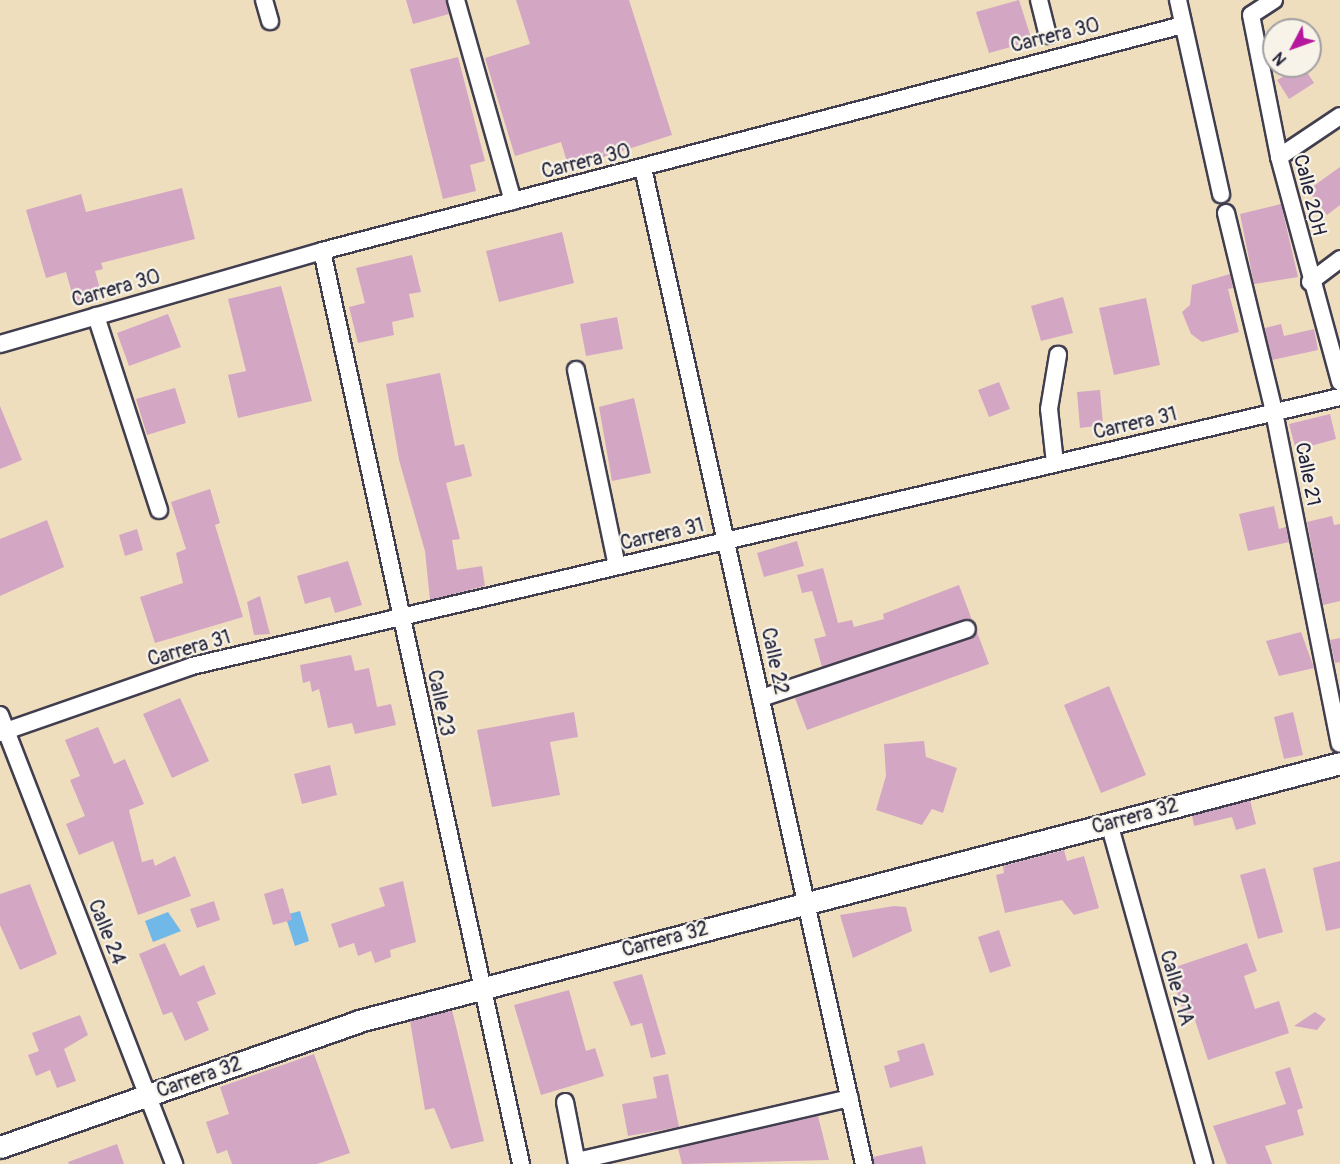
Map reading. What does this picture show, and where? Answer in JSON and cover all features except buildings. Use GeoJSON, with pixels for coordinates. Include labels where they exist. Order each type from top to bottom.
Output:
{"type":"FeatureCollection","features":[{"type":"Feature","properties":{"kind":"street"},"geometry":{"type":"LineString","coordinates":[[264,0],[270,21]]}},
{"type":"Feature","properties":{"kind":"street"},"geometry":{"type":"LineString","coordinates":[[456,0],[513,201]]}},
{"type":"Feature","properties":{"kind":"street"},"geometry":{"type":"LineString","coordinates":[[1039,0],[1048,35]]}},
{"type":"Feature","properties":{"kind":"street"},"geometry":{"type":"LineString","coordinates":[[1178,0],[1221,194]]}},
{"type":"Feature","properties":{"kind":"street","name":"Calle 20H"},"geometry":{"type":"LineString","coordinates":[[1274,0],[1251,15],[1279,157],[1310,282],[1340,382]]}},
{"type":"Feature","properties":{"kind":"street","name":"Carrera 30"},"geometry":{"type":"LineString","coordinates":[[0,344],[322,251],[1183,26]]}},
{"type":"Feature","properties":{"kind":"street"},"geometry":{"type":"LineString","coordinates":[[1279,157],[1340,116]]}},
{"type":"Feature","properties":{"kind":"street","name":"Calle 22"},"geometry":{"type":"LineString","coordinates":[[643,168],[728,540],[864,1164]]}},
{"type":"Feature","properties":{"kind":"street","name":"Calle 21"},"geometry":{"type":"LineString","coordinates":[[1226,213],[1274,412],[1340,744]]}},
{"type":"Feature","properties":{"kind":"street","name":"Calle 23"},"geometry":{"type":"LineString","coordinates":[[322,251],[402,616],[479,987],[521,1164]]}},
{"type":"Feature","properties":{"kind":"street"},"geometry":{"type":"LineString","coordinates":[[1310,282],[1340,259]]}},
{"type":"Feature","properties":{"kind":"street"},"geometry":{"type":"LineString","coordinates":[[96,316],[159,510]]}},
{"type":"Feature","properties":{"kind":"street"},"geometry":{"type":"LineString","coordinates":[[1055,463],[1049,409],[1058,355]]}},
{"type":"Feature","properties":{"kind":"street"},"geometry":{"type":"LineString","coordinates":[[576,370],[617,566]]}},
{"type":"Feature","properties":{"kind":"street","name":"Carrera 31"},"geometry":{"type":"LineString","coordinates":[[2,726],[192,666],[1340,397]]}},
{"type":"Feature","properties":{"kind":"street"},"geometry":{"type":"LineString","coordinates":[[761,698],[966,629]]}},
{"type":"Feature","properties":{"kind":"street","name":"Calle 24"},"geometry":{"type":"LineString","coordinates":[[2,726],[149,1094],[174,1164]]}},
{"type":"Feature","properties":{"kind":"street","name":"Carrera 32"},"geometry":{"type":"LineString","coordinates":[[0,1147],[359,1021],[479,987],[1340,763]]}},
{"type":"Feature","properties":{"kind":"street","name":"Calle 21A"},"geometry":{"type":"LineString","coordinates":[[1109,823],[1204,1164]]}},
{"type":"Feature","properties":{"kind":"street"},"geometry":{"type":"LineString","coordinates":[[565,1102],[577,1163],[850,1098]]}},
{"type":"Feature","properties":{"kind":"water"},"geometry":{"type":"Polygon","coordinates":[[[300,911],[309,941],[295,946],[285,915],[300,911]]]}},
{"type":"Feature","properties":{"kind":"water"},"geometry":{"type":"Polygon","coordinates":[[[168,912],[181,931],[153,942],[145,921],[168,912]]]}}]}
